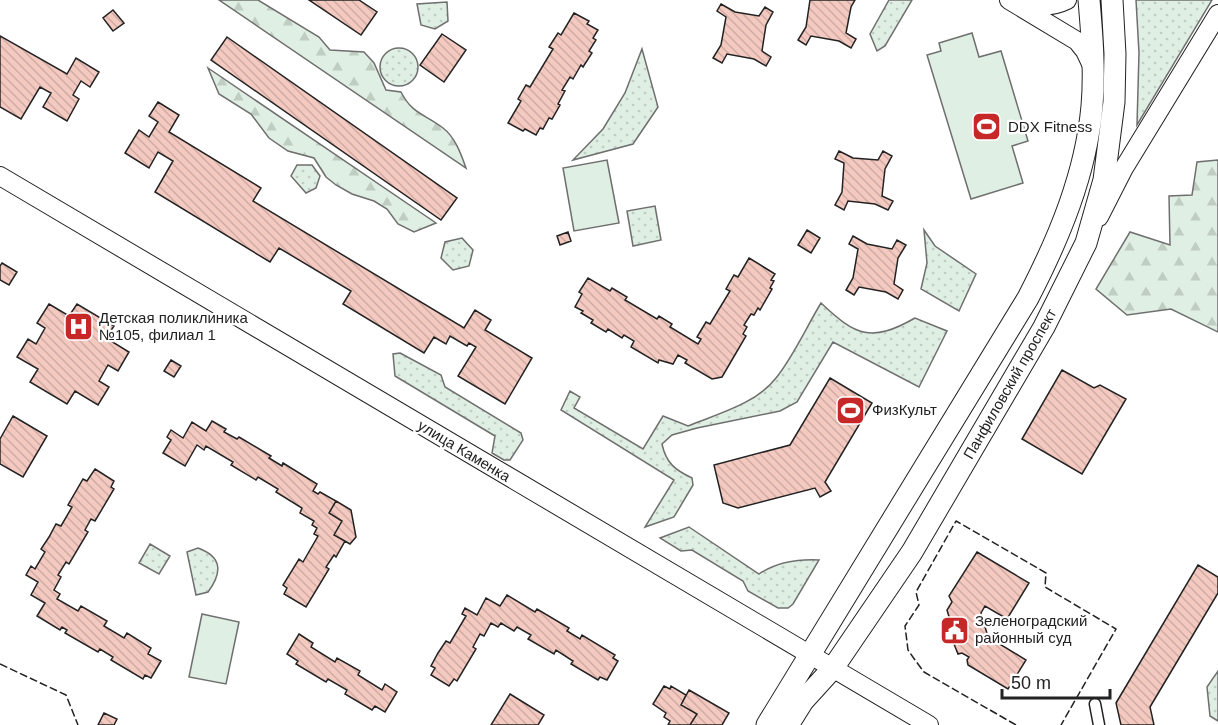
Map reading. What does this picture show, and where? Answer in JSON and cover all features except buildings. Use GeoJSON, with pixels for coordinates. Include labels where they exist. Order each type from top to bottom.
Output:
{"type":"FeatureCollection","features":[{"type":"Feature","properties":{"kind":"main road"},"geometry":{"type":"LineString","coordinates":[[1010,0],[1033,6],[1050,6],[1067,0]]}},
{"type":"Feature","properties":{"kind":"main road"},"geometry":{"type":"LineString","coordinates":[[1010,0],[1077,41],[1093,69]]}},
{"type":"Feature","properties":{"kind":"main road","name":"Панфиловский проспект"},"geometry":{"type":"LineString","coordinates":[[766,725],[1028,297],[1060,231],[1082,166],[1092,105],[1093,69],[1089,0]]}},
{"type":"Feature","properties":{"kind":"main road","name":"Панфиловский проспект"},"geometry":{"type":"LineString","coordinates":[[788,725],[803,701],[833,668],[912,552],[1044,327],[1086,243],[1104,180],[1114,102],[1115,54],[1112,0]]}},
{"type":"Feature","properties":{"kind":"main road"},"geometry":{"type":"LineString","coordinates":[[1086,243],[1125,168],[1218,14]]}},
{"type":"Feature","properties":{"kind":"main road","name":"улица Каменка"},"geometry":{"type":"LineString","coordinates":[[0,176],[930,725]]}},
{"type":"Feature","properties":{"kind":"street"},"geometry":{"type":"LineString","coordinates":[[1095,704],[1099,725]]}},
{"type":"Feature","properties":{"kind":"green space"},"geometry":{"type":"Polygon","coordinates":[[[219,0],[258,0],[319,37],[330,50],[364,52],[374,63],[386,90],[401,92],[414,109],[451,136],[466,168],[219,0]]]}},
{"type":"Feature","properties":{"kind":"green space"},"geometry":{"type":"Polygon","coordinates":[[[889,0],[912,0],[885,46],[877,51],[870,34],[889,0]]]}},
{"type":"Feature","properties":{"kind":"green space"},"geometry":{"type":"Polygon","coordinates":[[[1136,0],[1212,0],[1137,125],[1139,53],[1136,0]]]}},
{"type":"Feature","properties":{"kind":"green space"},"geometry":{"type":"Polygon","coordinates":[[[447,2],[448,21],[435,29],[421,25],[417,4],[447,2]]]}},
{"type":"Feature","properties":{"kind":"green space"},"geometry":{"type":"Polygon","coordinates":[[[972,33],[979,57],[1001,51],[1028,141],[1012,146],[1023,183],[971,199],[927,55],[941,51],[939,43],[972,33]]]}},
{"type":"Feature","properties":{"kind":"green space"},"geometry":{"type":"Polygon","coordinates":[[[399,48],[406,49],[412,54],[417,60],[417,74],[412,80],[406,85],[399,86],[392,85],[386,80],[381,74],[380,67],[381,60],[386,54],[392,49],[399,48]]]}},
{"type":"Feature","properties":{"kind":"green space"},"geometry":{"type":"Polygon","coordinates":[[[642,49],[658,107],[633,144],[573,160],[603,129],[625,93],[642,49]]]}},
{"type":"Feature","properties":{"kind":"green space"},"geometry":{"type":"Polygon","coordinates":[[[208,68],[436,223],[414,232],[398,224],[387,209],[374,201],[352,194],[336,185],[326,177],[314,158],[288,151],[269,138],[251,114],[219,94],[208,68]]]}},
{"type":"Feature","properties":{"kind":"green space"},"geometry":{"type":"Polygon","coordinates":[[[607,160],[619,223],[574,231],[563,168],[607,160]]]}},
{"type":"Feature","properties":{"kind":"green space"},"geometry":{"type":"Polygon","coordinates":[[[1218,160],[1218,332],[1171,309],[1127,315],[1096,289],[1130,232],[1170,245],[1169,196],[1192,195],[1197,162],[1218,160]]]}},
{"type":"Feature","properties":{"kind":"green space"},"geometry":{"type":"Polygon","coordinates":[[[297,165],[312,165],[320,176],[316,188],[306,193],[291,176],[297,165]]]}},
{"type":"Feature","properties":{"kind":"green space"},"geometry":{"type":"Polygon","coordinates":[[[655,206],[661,240],[633,246],[627,211],[655,206]]]}},
{"type":"Feature","properties":{"kind":"green space"},"geometry":{"type":"Polygon","coordinates":[[[924,230],[935,246],[976,274],[959,311],[921,289],[927,263],[924,230]]]}},
{"type":"Feature","properties":{"kind":"green space"},"geometry":{"type":"Polygon","coordinates":[[[462,238],[473,250],[469,266],[453,270],[441,258],[445,242],[462,238]]]}},
{"type":"Feature","properties":{"kind":"green space"},"geometry":{"type":"Polygon","coordinates":[[[821,303],[844,323],[865,332],[887,331],[915,318],[947,331],[919,387],[833,342],[797,402],[780,411],[672,435],[662,444],[666,456],[676,469],[692,478],[693,485],[674,517],[645,527],[674,480],[561,410],[570,391],[580,397],[574,408],[643,449],[663,416],[688,426],[735,407],[768,387],[788,361],[821,303]]]}},
{"type":"Feature","properties":{"kind":"green space"},"geometry":{"type":"Polygon","coordinates":[[[400,353],[441,375],[445,387],[521,433],[523,440],[510,460],[504,460],[492,453],[495,436],[395,376],[393,354],[400,353]]]}},
{"type":"Feature","properties":{"kind":"green space"},"geometry":{"type":"Polygon","coordinates":[[[689,527],[759,574],[788,562],[819,560],[793,604],[788,608],[778,608],[748,591],[743,581],[692,550],[681,551],[660,538],[689,527]]]}},
{"type":"Feature","properties":{"kind":"green space"},"geometry":{"type":"Polygon","coordinates":[[[150,544],[170,556],[159,574],[139,563],[150,544]]]}},
{"type":"Feature","properties":{"kind":"green space"},"geometry":{"type":"Polygon","coordinates":[[[198,548],[212,556],[218,566],[218,572],[208,592],[196,595],[187,552],[198,548]]]}},
{"type":"Feature","properties":{"kind":"green space"},"geometry":{"type":"Polygon","coordinates":[[[202,614],[239,622],[226,684],[189,677],[202,614]]]}},
{"type":"Feature","properties":{"kind":"green space"},"geometry":{"type":"Polygon","coordinates":[[[1218,671],[1218,721],[1210,716],[1207,687],[1218,671]]]}},
{"type":"Feature","properties":{"kind":"fence"},"geometry":{"type":"LineString","coordinates":[[1016,725],[924,672],[908,650],[905,626],[919,605],[916,592],[956,521],[1046,573],[1045,587],[1116,629],[1061,725]]}},
{"type":"Feature","properties":{"kind":"fence"},"geometry":{"type":"LineString","coordinates":[[0,664],[66,695],[78,725]]}},
{"type":"Feature","properties":{"kind":"place","name":"DDX Fitness"},"geometry":{"type":"Point","coordinates":[987,127]}},
{"type":"Feature","properties":{"kind":"place","name":"Детская поликлиника №105, филиал 1"},"geometry":{"type":"Point","coordinates":[78,327]}},
{"type":"Feature","properties":{"kind":"place","name":"ФизКульт"},"geometry":{"type":"Point","coordinates":[851,410]}},
{"type":"Feature","properties":{"kind":"place","name":"Зеленоградский районный суд"},"geometry":{"type":"Point","coordinates":[954,630]}}]}
